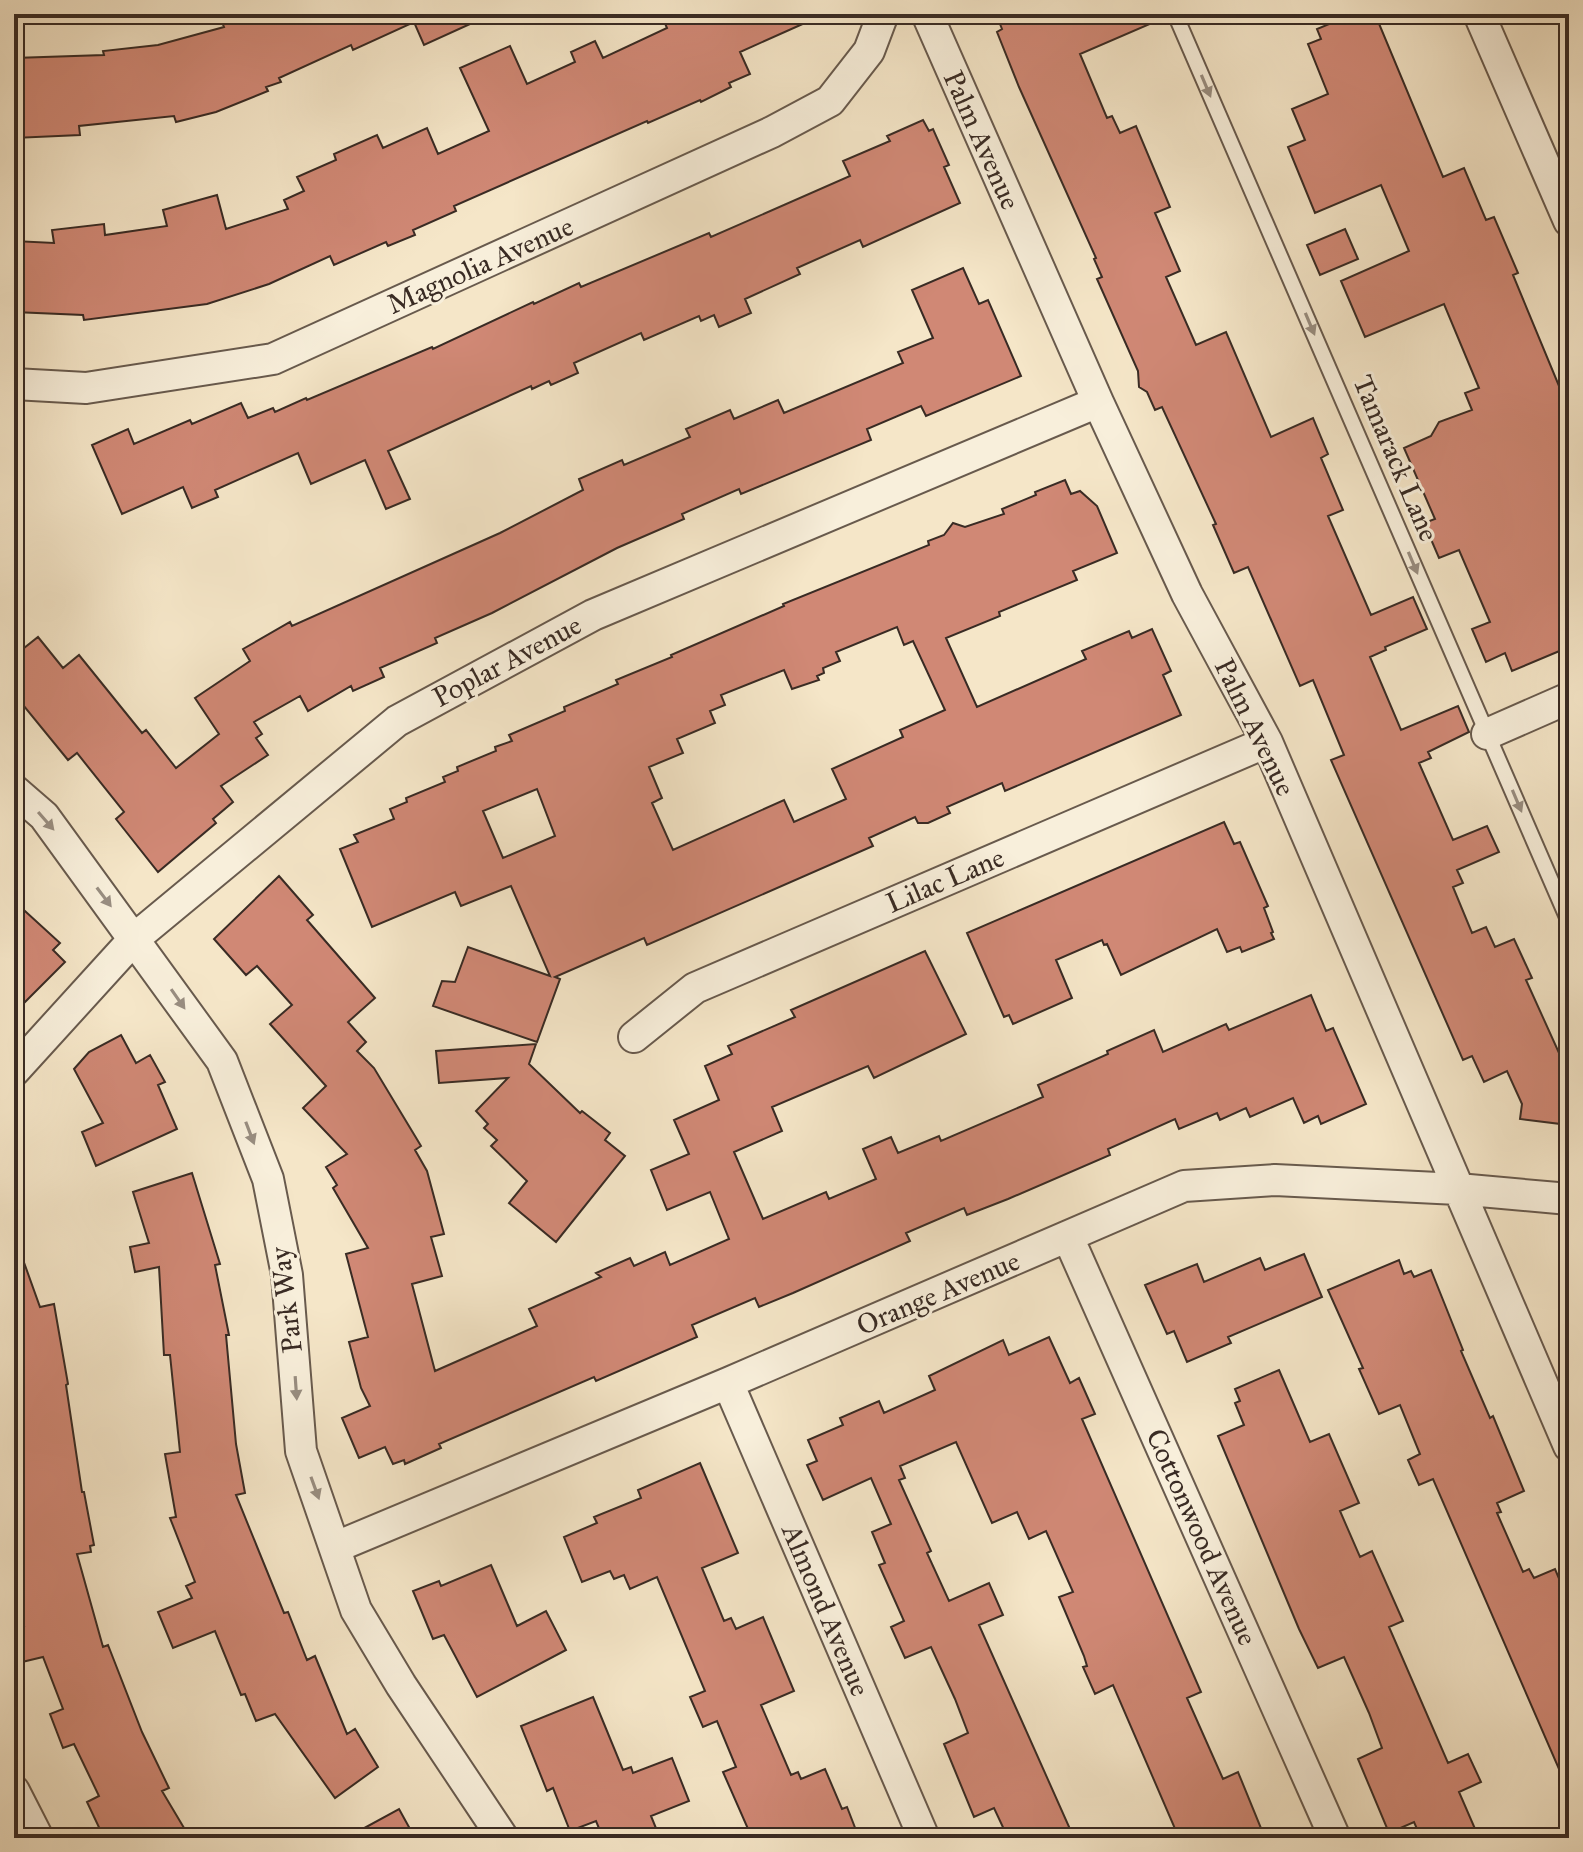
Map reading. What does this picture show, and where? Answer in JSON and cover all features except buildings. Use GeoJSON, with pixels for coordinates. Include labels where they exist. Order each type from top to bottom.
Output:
{"type":"FeatureCollection","features":[{"type":"Feature","properties":{"kind":"street","name":"Magnolia Avenue"},"geometry":{"type":"LineString","coordinates":[[14,384],[86,388],[273,359],[758,138],[830,101],[869,51],[883,14]]}},
{"type":"Feature","properties":{"kind":"street","name":"Palm Avenue"},"geometry":{"type":"LineString","coordinates":[[927,14],[1098,402],[1187,594],[1267,742],[1569,1446]]}},
{"type":"Feature","properties":{"kind":"street"},"geometry":{"type":"LineString","coordinates":[[1479,14],[1569,221]]}},
{"type":"Feature","properties":{"kind":"street","name":"Poplar Avenue"},"geometry":{"type":"LineString","coordinates":[[14,1071],[135,938],[397,721],[593,615],[1098,402]]}},
{"type":"Feature","properties":{"kind":"street"},"geometry":{"type":"LineString","coordinates":[[1487,734],[1569,698]]}},
{"type":"Feature","properties":{"kind":"street","name":"Lilac Lane"},"geometry":{"type":"LineString","coordinates":[[634,1037],[695,988],[1267,742]]}},
{"type":"Feature","properties":{"kind":"street","name":"Park Way"},"geometry":{"type":"LineString","coordinates":[[14,790],[44,816],[222,1061],[268,1179],[287,1275],[301,1451],[356,1610],[401,1685],[503,1838]]}},
{"type":"Feature","properties":{"kind":"street","name":"Orange Avenue"},"geometry":{"type":"LineString","coordinates":[[336,1547],[728,1383],[1184,1186],[1275,1180],[1458,1189],[1569,1199]]}},
{"type":"Feature","properties":{"kind":"street","name":"Cottonwood Avenue"},"geometry":{"type":"LineString","coordinates":[[1068,1237],[1335,1838]]}},
{"type":"Feature","properties":{"kind":"street","name":"Almond Avenue"},"geometry":{"type":"LineString","coordinates":[[728,1383],[924,1838]]}},
{"type":"Feature","properties":{"kind":"street"},"geometry":{"type":"LineString","coordinates":[[14,1791],[38,1838]]}},
{"type":"Feature","properties":{"kind":"lane","name":"Tamarack Lane"},"geometry":{"type":"LineString","coordinates":[[1175,14],[1569,922]]}}]}
